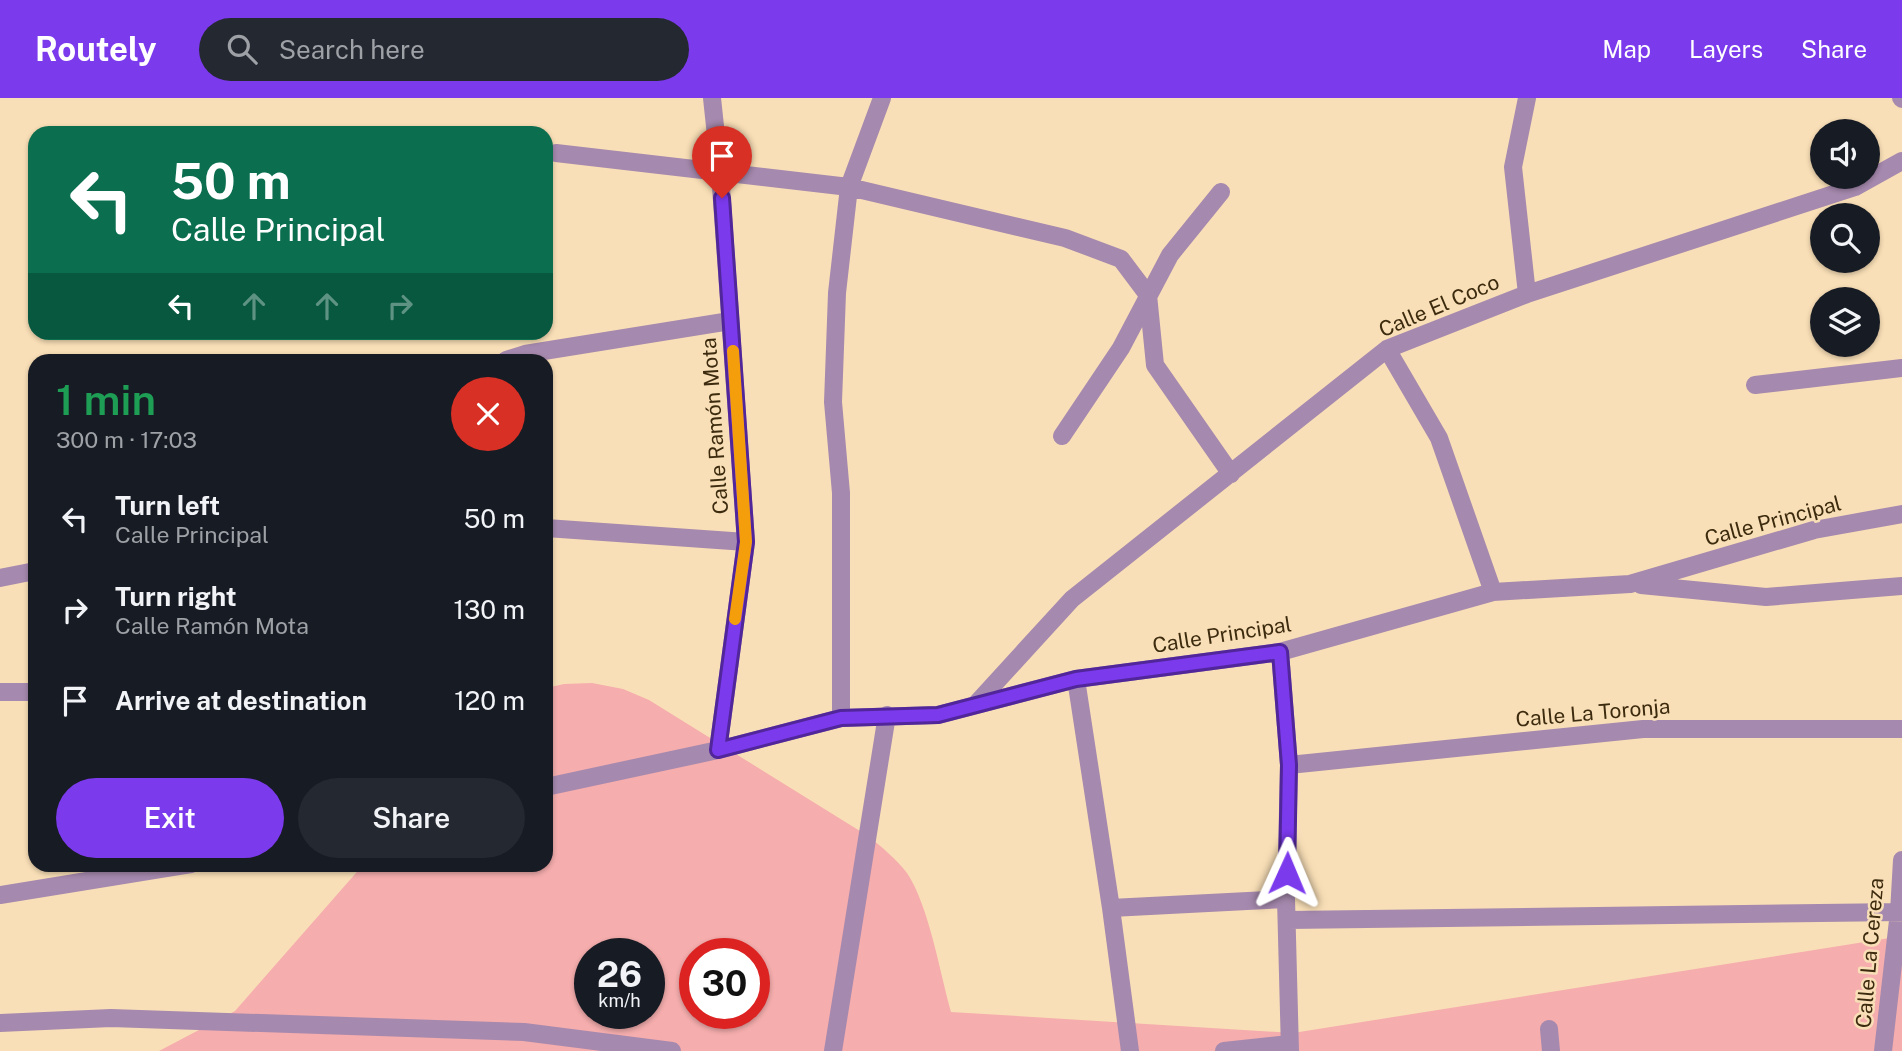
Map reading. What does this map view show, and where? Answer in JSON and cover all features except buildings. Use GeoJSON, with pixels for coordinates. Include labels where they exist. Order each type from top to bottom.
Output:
{"type":"FeatureCollection","features":[{"type":"Feature","properties":{"kind":"street","name":"Calle Ramón Mota"},"geometry":{"type":"LineString","coordinates":[[712,98],[720,173],[746,542],[718,750]]}},
{"type":"Feature","properties":{"kind":"street"},"geometry":{"type":"LineString","coordinates":[[841,718],[841,493],[833,402],[837,293],[849,187],[882,98]]}},
{"type":"Feature","properties":{"kind":"street"},"geometry":{"type":"LineString","coordinates":[[1527,98],[1513,167],[1527,294]]}},
{"type":"Feature","properties":{"kind":"street"},"geometry":{"type":"LineString","coordinates":[[556,153],[849,187],[1065,238],[1121,259],[1148,295],[1155,365],[1231,474]]}},
{"type":"Feature","properties":{"kind":"street","name":"Calle El Coco"},"geometry":{"type":"LineString","coordinates":[[975,705],[1072,599],[1387,349],[1527,294],[1855,187],[1902,162]]}},
{"type":"Feature","properties":{"kind":"street"},"geometry":{"type":"LineString","coordinates":[[1062,436],[1121,348],[1170,255],[1220,192]]}},
{"type":"Feature","properties":{"kind":"street"},"geometry":{"type":"LineString","coordinates":[[525,354],[730,321]]}},
{"type":"Feature","properties":{"kind":"street"},"geometry":{"type":"LineString","coordinates":[[1387,349],[1439,438],[1493,592]]}},
{"type":"Feature","properties":{"kind":"street"},"geometry":{"type":"LineString","coordinates":[[1755,385],[1902,368]]}},
{"type":"Feature","properties":{"kind":"street","name":"Calle Principal"},"geometry":{"type":"LineString","coordinates":[[553,786],[718,750],[841,718],[938,715],[1076,679],[1280,652],[1493,592],[1630,584],[1814,530],[1902,514]]}},
{"type":"Feature","properties":{"kind":"street"},"geometry":{"type":"LineString","coordinates":[[553,528],[746,542]]}},
{"type":"Feature","properties":{"kind":"street"},"geometry":{"type":"LineString","coordinates":[[0,578],[28,572]]}},
{"type":"Feature","properties":{"kind":"street"},"geometry":{"type":"LineString","coordinates":[[1630,584],[1766,597],[1902,586]]}},
{"type":"Feature","properties":{"kind":"street"},"geometry":{"type":"LineString","coordinates":[[1224,1051],[1290,1048],[1286,900],[1289,765],[1280,652]]}},
{"type":"Feature","properties":{"kind":"street"},"geometry":{"type":"LineString","coordinates":[[1076,679],[1130,1051]]}},
{"type":"Feature","properties":{"kind":"street"},"geometry":{"type":"LineString","coordinates":[[0,692],[28,692]]}},
{"type":"Feature","properties":{"kind":"street"},"geometry":{"type":"LineString","coordinates":[[833,1051],[887,715]]}},
{"type":"Feature","properties":{"kind":"street","name":"Calle La Toronja"},"geometry":{"type":"LineString","coordinates":[[1289,765],[1643,729],[1902,729]]}},
{"type":"Feature","properties":{"kind":"street","name":"Calle La Cereza"},"geometry":{"type":"LineString","coordinates":[[1884,1051],[1901,912],[1902,860]]}},
{"type":"Feature","properties":{"kind":"street"},"geometry":{"type":"LineString","coordinates":[[0,895],[140,872]]}},
{"type":"Feature","properties":{"kind":"street"},"geometry":{"type":"LineString","coordinates":[[1111,908],[1286,900]]}},
{"type":"Feature","properties":{"kind":"street"},"geometry":{"type":"LineString","coordinates":[[1288,920],[1901,912]]}},
{"type":"Feature","properties":{"kind":"street"},"geometry":{"type":"LineString","coordinates":[[0,1023],[111,1018],[524,1032],[672,1051]]}},
{"type":"Feature","properties":{"kind":"street"},"geometry":{"type":"LineString","coordinates":[[1549,1029],[1551,1051]]}},
{"type":"Feature","properties":{"kind":"shaded area"},"geometry":{"type":"Polygon","coordinates":[[[592,683],[623,689],[649,700],[868,836],[894,858],[907,873],[922,903],[951,1012],[1293,1033],[1902,936],[1902,1051],[159,1051],[235,1011],[357,872],[553,872],[553,686],[592,683]]]}},
{"type":"Feature","properties":{"kind":"slow traffic"},"geometry":{"type":"LineString","coordinates":[[733,351],[746,542],[735,619]]}},
{"type":"Feature","properties":{"kind":"route"},"geometry":{"type":"LineString","coordinates":[[722,198],[746,542],[718,750],[841,718],[938,715],[1076,679],[1280,652],[1289,765],[1287,873]]}}]}
